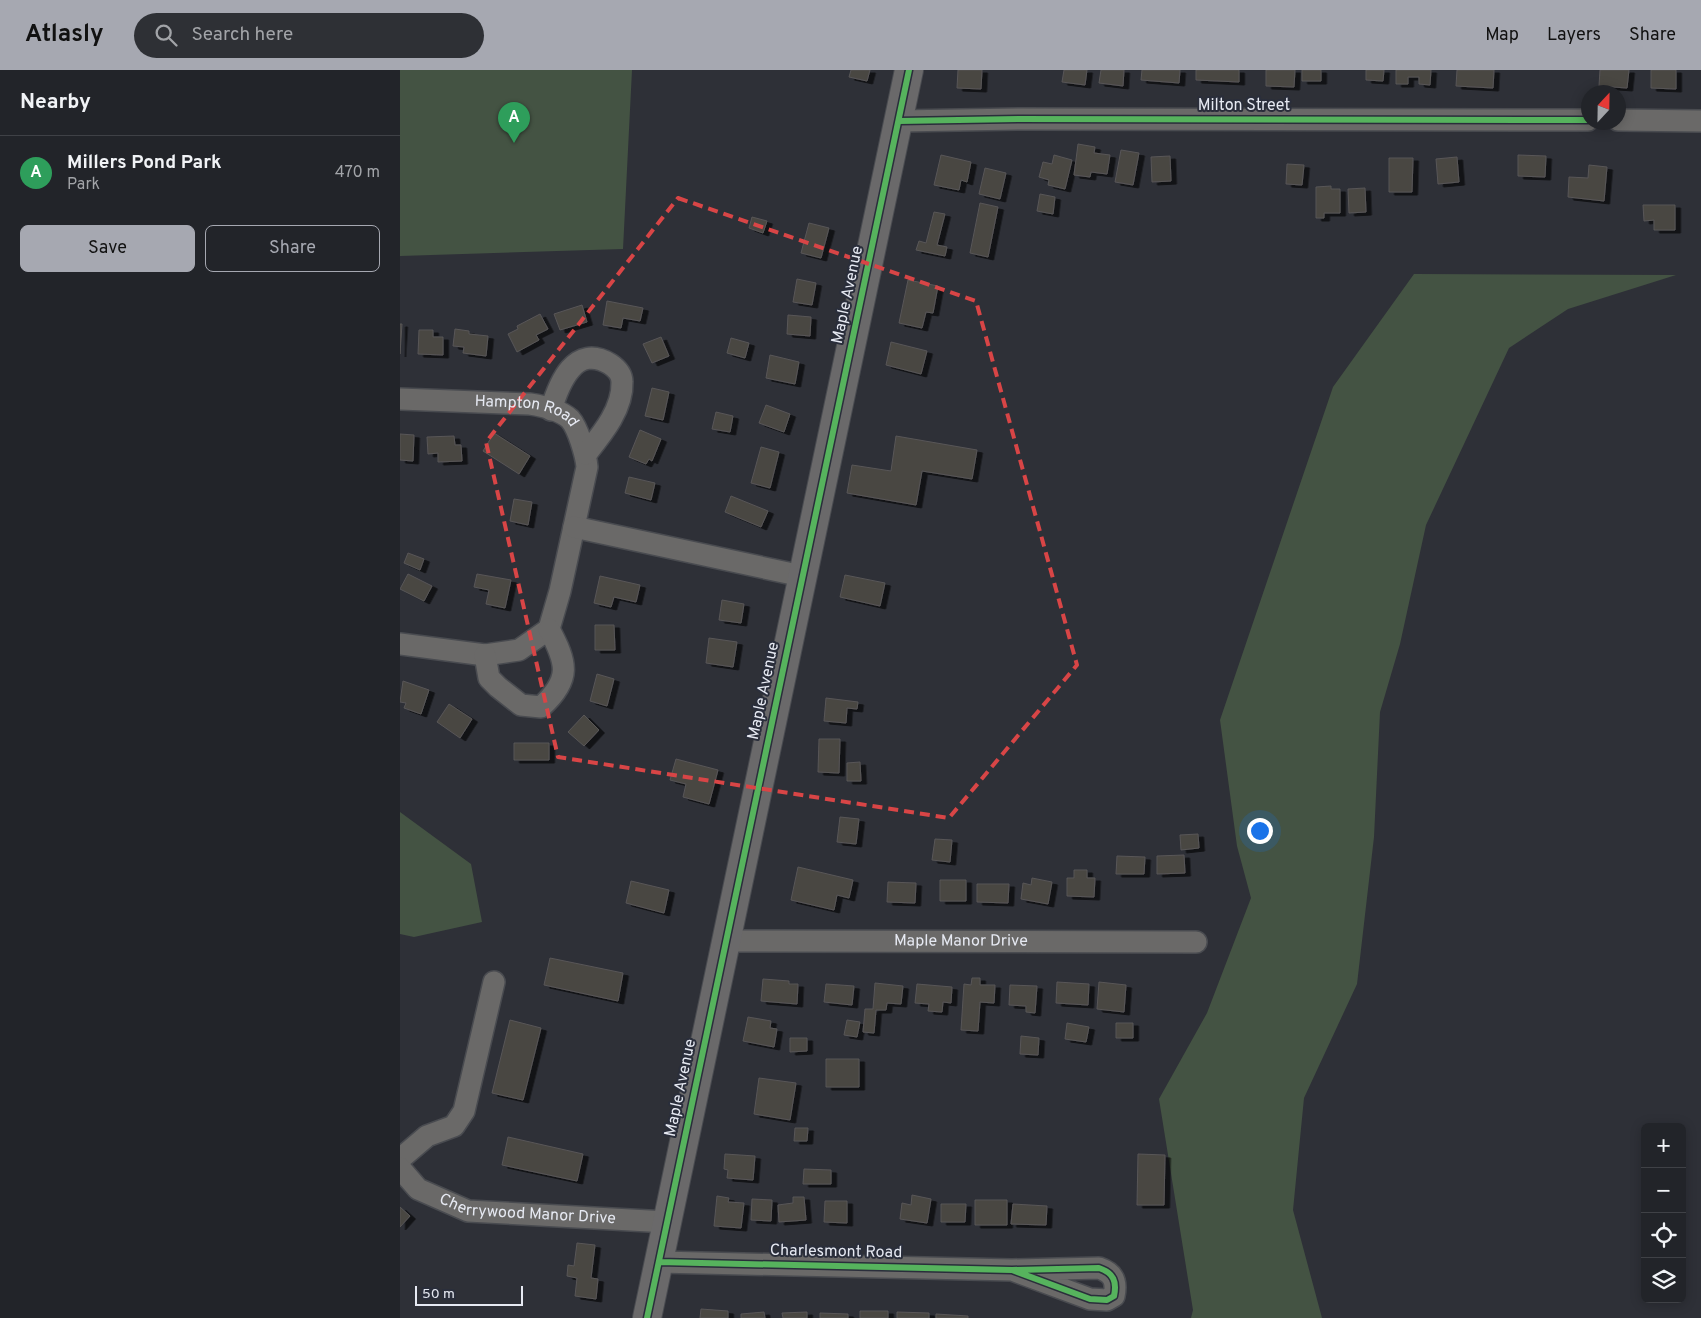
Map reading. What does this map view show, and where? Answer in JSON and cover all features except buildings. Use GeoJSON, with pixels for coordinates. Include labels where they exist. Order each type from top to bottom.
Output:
{"type":"FeatureCollection","features":[{"type":"Feature","properties":{"kind":"main road","name":"Maple Avenue"},"geometry":{"type":"LineString","coordinates":[[646,1318],[909,70]]}},
{"type":"Feature","properties":{"kind":"street","name":"Milton Street"},"geometry":{"type":"LineString","coordinates":[[899,121],[1018,119],[1581,120]]}},
{"type":"Feature","properties":{"kind":"street"},"geometry":{"type":"LineString","coordinates":[[1626,120],[1701,120]]}},
{"type":"Feature","properties":{"kind":"street"},"geometry":{"type":"LineString","coordinates":[[551,410],[563,377],[574,366],[585,359],[597,358],[616,368],[622,380],[622,392],[605,429],[586,454]]}},
{"type":"Feature","properties":{"kind":"street","name":"Hampton Road"},"geometry":{"type":"LineString","coordinates":[[400,399],[530,404],[551,410],[570,420],[586,454],[587,466],[549,629]]}},
{"type":"Feature","properties":{"kind":"street"},"geometry":{"type":"LineString","coordinates":[[574,527],[802,576]]}},
{"type":"Feature","properties":{"kind":"street"},"geometry":{"type":"LineString","coordinates":[[400,644],[485,656],[519,650],[549,629],[560,649],[564,668],[559,689],[541,708],[521,705],[503,692],[489,678],[485,656]]}},
{"type":"Feature","properties":{"kind":"street","name":"Maple Manor Drive"},"geometry":{"type":"LineString","coordinates":[[726,941],[1196,942]]}},
{"type":"Feature","properties":{"kind":"street"},"geometry":{"type":"LineString","coordinates":[[400,1159],[427,1136],[454,1126],[464,1111],[494,982]]}},
{"type":"Feature","properties":{"kind":"street","name":"Cherrywood Manor Drive"},"geometry":{"type":"LineString","coordinates":[[400,1168],[418,1189],[468,1211],[667,1222]]}},
{"type":"Feature","properties":{"kind":"street","name":"Charlesmont Road"},"geometry":{"type":"LineString","coordinates":[[659,1262],[1012,1270]]}},
{"type":"Feature","properties":{"kind":"highlighted area"},"geometry":{"type":"Polygon","coordinates":[[[678,198],[976,301],[1077,665],[949,818],[558,757],[486,442],[678,198]]]}},
{"type":"Feature","properties":{"kind":"green space"},"geometry":{"type":"Polygon","coordinates":[[[400,70],[632,70],[623,249],[400,256],[400,70]]]}},
{"type":"Feature","properties":{"kind":"green space"},"geometry":{"type":"Polygon","coordinates":[[[1414,274],[1676,275],[1568,309],[1509,348],[1426,525],[1400,644],[1380,712],[1374,837],[1357,984],[1304,1098],[1293,1210],[1322,1318],[1191,1318],[1193,1310],[1159,1099],[1207,1013],[1251,898],[1237,846],[1220,720],[1333,387],[1414,274]]]}},
{"type":"Feature","properties":{"kind":"green space"},"geometry":{"type":"Polygon","coordinates":[[[400,812],[471,864],[482,922],[414,937],[400,934],[400,812]]]}},
{"type":"Feature","properties":{"kind":"cycle path"},"geometry":{"type":"LineString","coordinates":[[647,1318],[909,70]]}},
{"type":"Feature","properties":{"kind":"cycle path"},"geometry":{"type":"LineString","coordinates":[[899,121],[1018,119],[1581,120]]}},
{"type":"Feature","properties":{"kind":"cycle path"},"geometry":{"type":"LineString","coordinates":[[659,1262],[1012,1270],[1090,1299],[1107,1300],[1114,1296],[1115,1282],[1111,1275],[1099,1268],[1012,1270]]}},
{"type":"Feature","properties":{"kind":"place","name":"Millers Pond Park"},"geometry":{"type":"Point","coordinates":[514,143]}}]}
